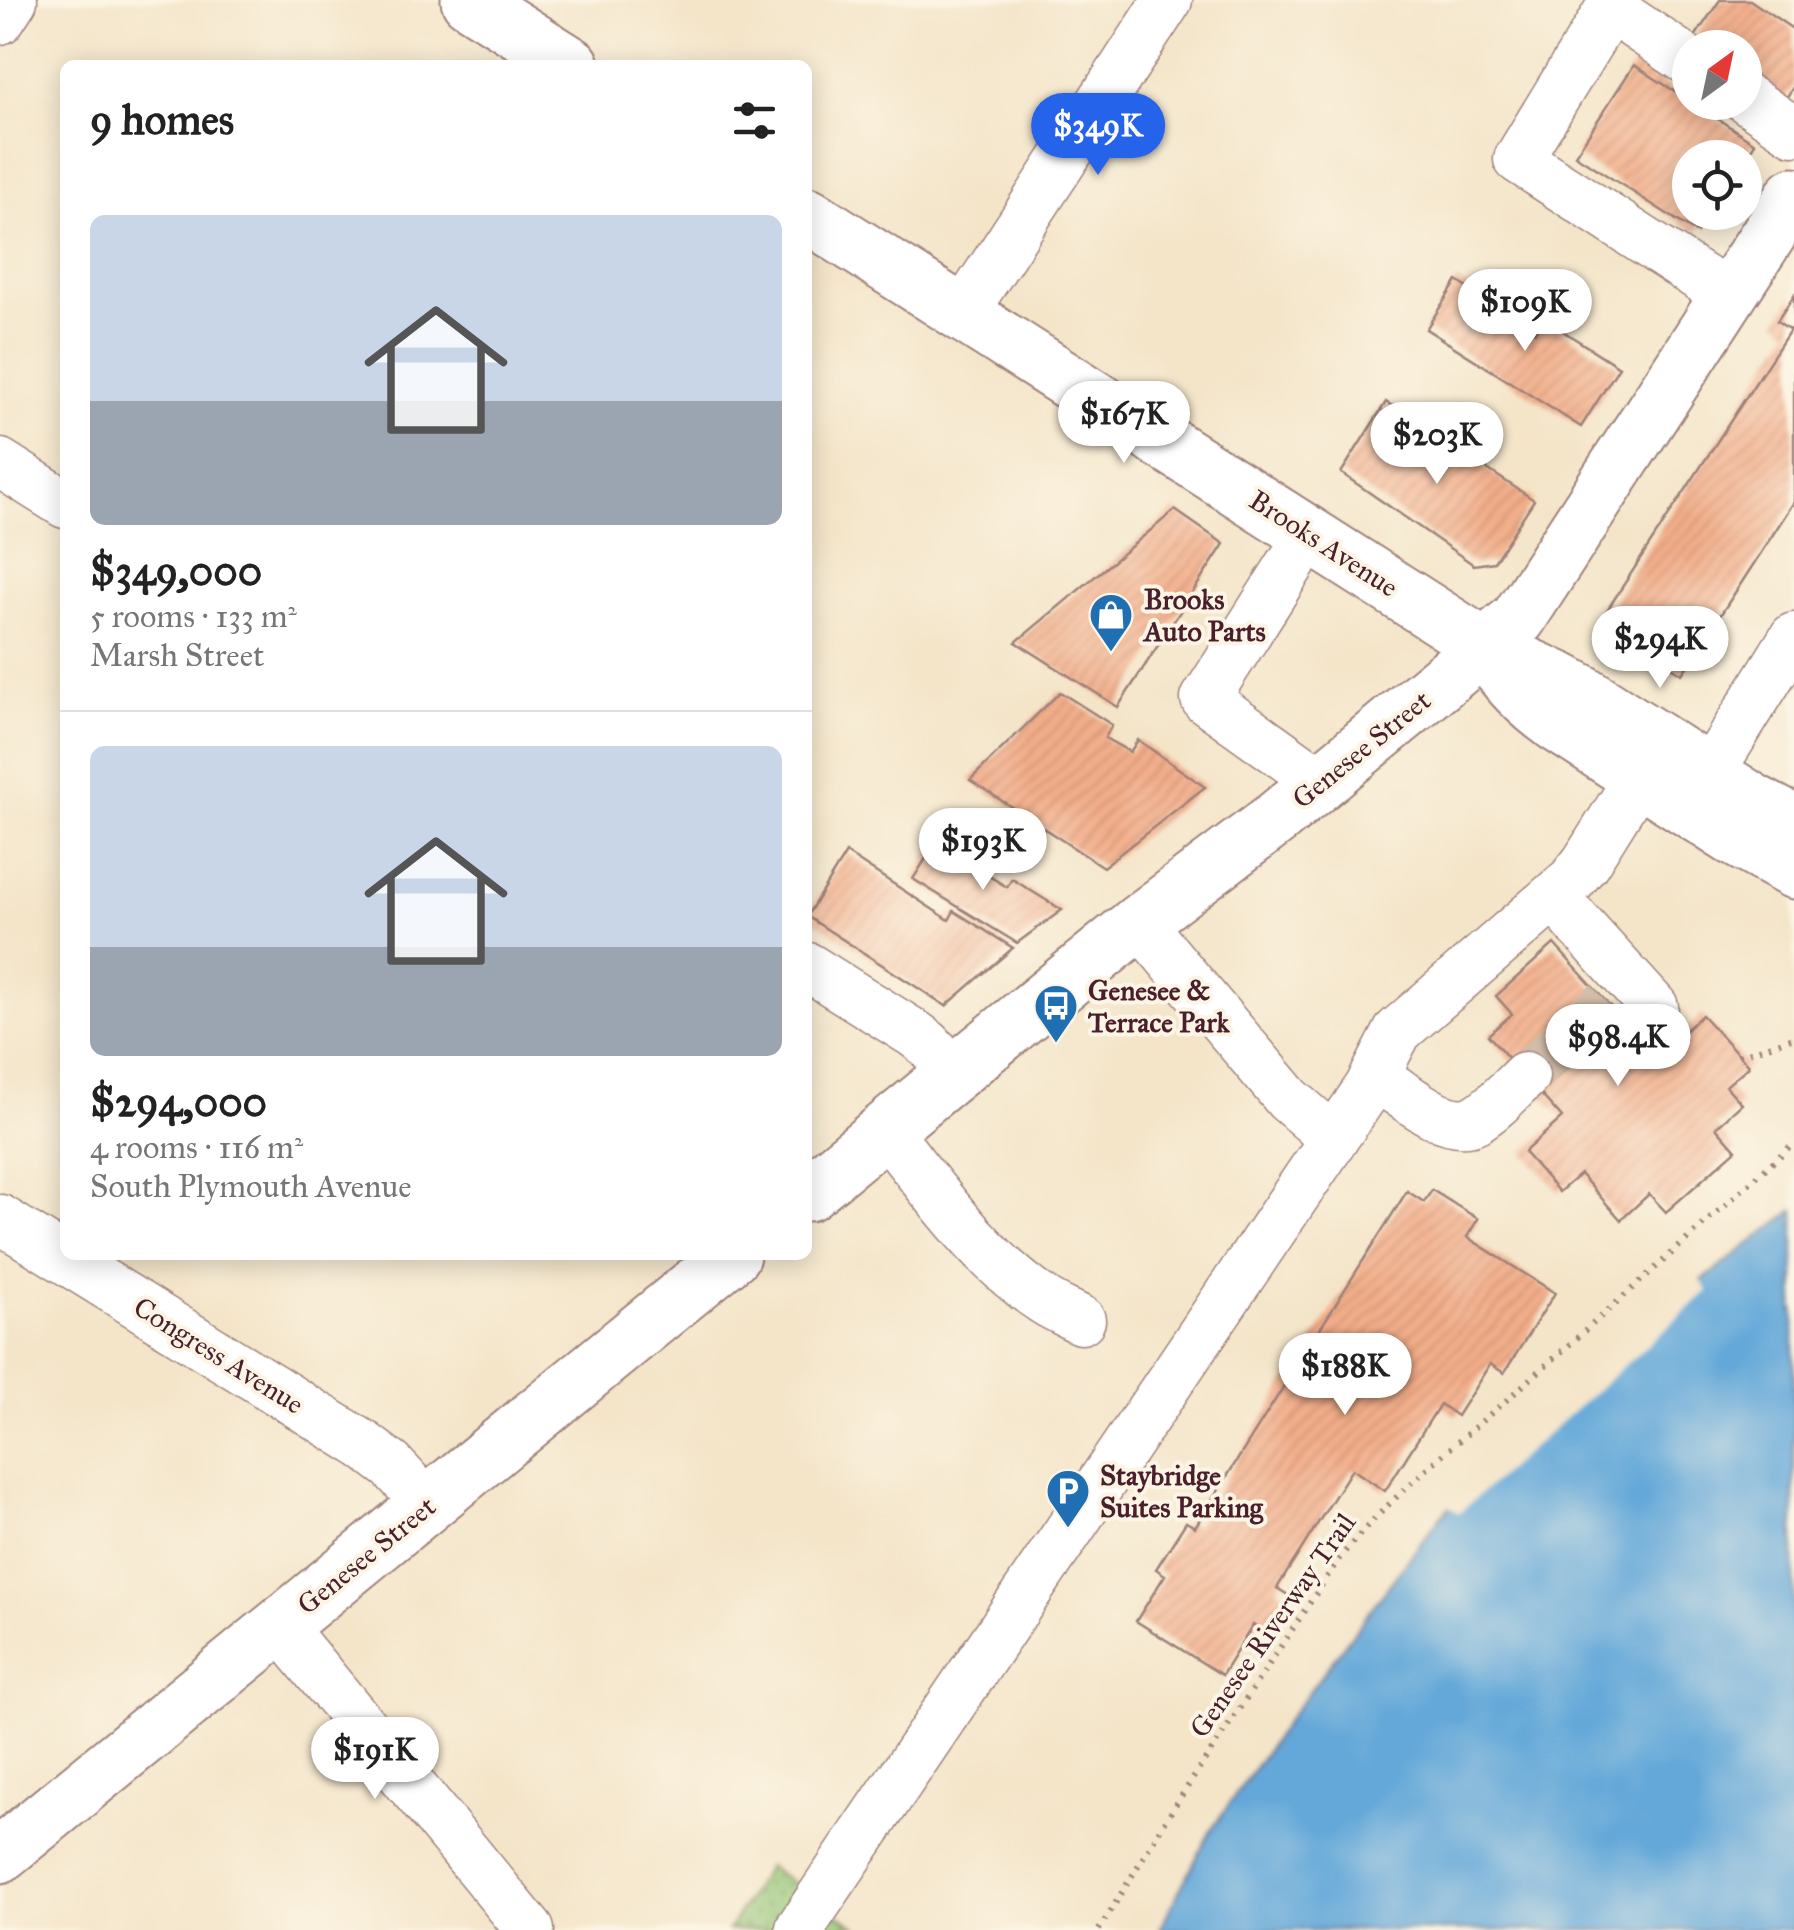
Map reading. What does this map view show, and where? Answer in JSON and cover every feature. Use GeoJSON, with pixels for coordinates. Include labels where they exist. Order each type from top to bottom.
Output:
{"type":"FeatureCollection","features":[{"type":"Feature","properties":{"kind":"main road"},"geometry":{"type":"LineString","coordinates":[[469,0],[564,60]]}},
{"type":"Feature","properties":{"kind":"main road","name":"Genesee Street"},"geometry":{"type":"LineString","coordinates":[[812,1191],[1139,922],[1321,782],[1518,619],[1794,195]]}},
{"type":"Feature","properties":{"kind":"main road","name":"Brooks Avenue"},"geometry":{"type":"LineString","coordinates":[[812,217],[1485,647]]}},
{"type":"Feature","properties":{"kind":"main road"},"geometry":{"type":"LineString","coordinates":[[1485,647],[1584,693],[1794,824]]}},
{"type":"Feature","properties":{"kind":"main road"},"geometry":{"type":"LineString","coordinates":[[1485,647],[1534,708],[1732,837],[1794,871]]}},
{"type":"Feature","properties":{"kind":"main road","name":"Genesee Street"},"geometry":{"type":"LineString","coordinates":[[0,1856],[726,1260]]}},
{"type":"Feature","properties":{"kind":"street"},"geometry":{"type":"LineString","coordinates":[[0,20],[13,0]]}},
{"type":"Feature","properties":{"kind":"street"},"geometry":{"type":"LineString","coordinates":[[962,312],[1151,6]]}},
{"type":"Feature","properties":{"kind":"street"},"geometry":{"type":"LineString","coordinates":[[1672,50],[1610,8],[1518,159],[1728,296]]}},
{"type":"Feature","properties":{"kind":"street"},"geometry":{"type":"LineString","coordinates":[[1762,109],[1794,131]]}},
{"type":"Feature","properties":{"kind":"street"},"geometry":{"type":"LineString","coordinates":[[0,463],[60,501]]}},
{"type":"Feature","properties":{"kind":"street"},"geometry":{"type":"LineString","coordinates":[[1310,534],[1205,699],[1321,782]]}},
{"type":"Feature","properties":{"kind":"street"},"geometry":{"type":"LineString","coordinates":[[1709,774],[1794,636]]}},
{"type":"Feature","properties":{"kind":"street"},"geometry":{"type":"LineString","coordinates":[[803,1930],[800,1928],[1376,1076],[1398,1032],[1554,897],[1586,862],[1639,777]]}},
{"type":"Feature","properties":{"kind":"street"},"geometry":{"type":"LineString","coordinates":[[1554,897],[1631,997]]}},
{"type":"Feature","properties":{"kind":"street"},"geometry":{"type":"LineString","coordinates":[[1139,922],[1288,1099],[1333,1138]]}},
{"type":"Feature","properties":{"kind":"street"},"geometry":{"type":"LineString","coordinates":[[812,970],[915,1034],[954,1073]]}},
{"type":"Feature","properties":{"kind":"street"},"geometry":{"type":"LineString","coordinates":[[1376,1076],[1437,1116],[1462,1124],[1484,1113],[1526,1076]]}},
{"type":"Feature","properties":{"kind":"street"},"geometry":{"type":"LineString","coordinates":[[885,1130],[970,1235],[1012,1276],[1047,1303],[1081,1320]]}},
{"type":"Feature","properties":{"kind":"street","name":"Congress Avenue"},"geometry":{"type":"LineString","coordinates":[[0,1218],[60,1255]]}},
{"type":"Feature","properties":{"kind":"street","name":"Congress Avenue"},"geometry":{"type":"LineString","coordinates":[[67,1260],[364,1445],[392,1466],[428,1505]]}},
{"type":"Feature","properties":{"kind":"street"},"geometry":{"type":"LineString","coordinates":[[280,1626],[530,1930]]}},
{"type":"Feature","properties":{"kind":"path"},"geometry":{"type":"LineString","coordinates":[[1739,1056],[1794,1037]]}},
{"type":"Feature","properties":{"kind":"path","name":"Genesee Riverway Trail"},"geometry":{"type":"LineString","coordinates":[[1099,1930],[1174,1806],[1338,1559],[1359,1534],[1794,1143]]}},
{"type":"Feature","properties":{"kind":"green space"},"geometry":{"type":"Polygon","coordinates":[[[768,1866],[861,1930],[728,1930],[768,1866]]]}},
{"type":"Feature","properties":{"kind":"water"},"geometry":{"type":"Polygon","coordinates":[[[1794,1210],[1794,1930],[1159,1930],[1210,1832],[1286,1722],[1442,1515],[1501,1455],[1650,1321],[1794,1210]]]}},
{"type":"Feature","properties":{"kind":"pier"},"geometry":{"type":"Polygon","coordinates":[[[1698,1276],[1708,1291],[1459,1513],[1446,1504],[1565,1390],[1698,1276]]]}},
{"type":"Feature","properties":{"kind":"building"},"geometry":{"type":"Polygon","coordinates":[[[1720,0],[1750,0],[1794,30],[1794,86],[1783,103],[1762,89],[1762,30],[1700,30],[1720,0]]]}},
{"type":"Feature","properties":{"kind":"building"},"geometry":{"type":"Polygon","coordinates":[[[1634,65],[1672,89],[1672,120],[1719,120],[1750,140],[1672,140],[1672,217],[1575,155],[1634,65]]]}},
{"type":"Feature","properties":{"kind":"building"},"geometry":{"type":"Polygon","coordinates":[[[1457,281],[1535,332],[1544,319],[1619,367],[1581,427],[1426,329],[1457,281]]]}},
{"type":"Feature","properties":{"kind":"building"},"geometry":{"type":"Polygon","coordinates":[[[1794,295],[1794,502],[1682,674],[1600,621],[1790,330],[1777,321],[1794,295]]]}},
{"type":"Feature","properties":{"kind":"building"},"geometry":{"type":"Polygon","coordinates":[[[1386,402],[1534,500],[1494,562],[1474,565],[1341,473],[1386,402]]]}},
{"type":"Feature","properties":{"kind":"building"},"geometry":{"type":"Polygon","coordinates":[[[1175,510],[1224,544],[1118,707],[1016,642],[1175,510]]]}},
{"type":"Feature","properties":{"kind":"building"},"geometry":{"type":"Polygon","coordinates":[[[1060,692],[1112,725],[1105,738],[1130,752],[1138,740],[1205,787],[1103,867],[970,780],[1060,692]]]}},
{"type":"Feature","properties":{"kind":"building"},"geometry":{"type":"Polygon","coordinates":[[[940,836],[975,858],[971,865],[1007,887],[1012,879],[1062,910],[1017,943],[913,879],[940,836]]]}},
{"type":"Feature","properties":{"kind":"building"},"geometry":{"type":"Polygon","coordinates":[[[846,853],[949,920],[954,911],[1013,948],[946,1006],[812,920],[812,908],[846,853]]]}},
{"type":"Feature","properties":{"kind":"building"},"geometry":{"type":"Polygon","coordinates":[[[1554,944],[1639,1038],[1658,1020],[1676,1039],[1702,1015],[1749,1066],[1726,1086],[1742,1104],[1716,1127],[1736,1150],[1666,1212],[1649,1194],[1621,1220],[1580,1174],[1559,1192],[1524,1152],[1562,1118],[1488,1035],[1512,1014],[1496,996],[1554,944]]]}},
{"type":"Feature","properties":{"kind":"building"},"geometry":{"type":"Polygon","coordinates":[[[1432,1190],[1478,1219],[1467,1237],[1555,1293],[1504,1373],[1490,1364],[1457,1416],[1440,1404],[1385,1491],[1352,1469],[1277,1588],[1291,1597],[1268,1634],[1253,1625],[1222,1675],[1136,1621],[1165,1575],[1156,1569],[1186,1522],[1195,1527],[1407,1191],[1424,1202],[1432,1190]]]}},
{"type":"Feature","properties":{"kind":"tunnel"},"geometry":{"type":"LineString","coordinates":[[1525,1076],[1607,1003]]}},
{"type":"Feature","properties":{"kind":"place","name":"Brooks Auto Parts"},"geometry":{"type":"Point","coordinates":[1111,653]}},
{"type":"Feature","properties":{"kind":"place","name":"Genesee & Terrace Park"},"geometry":{"type":"Point","coordinates":[1056,1044]}},
{"type":"Feature","properties":{"kind":"place","name":"Staybridge Suites Parking"},"geometry":{"type":"Point","coordinates":[1068,1529]}}]}
